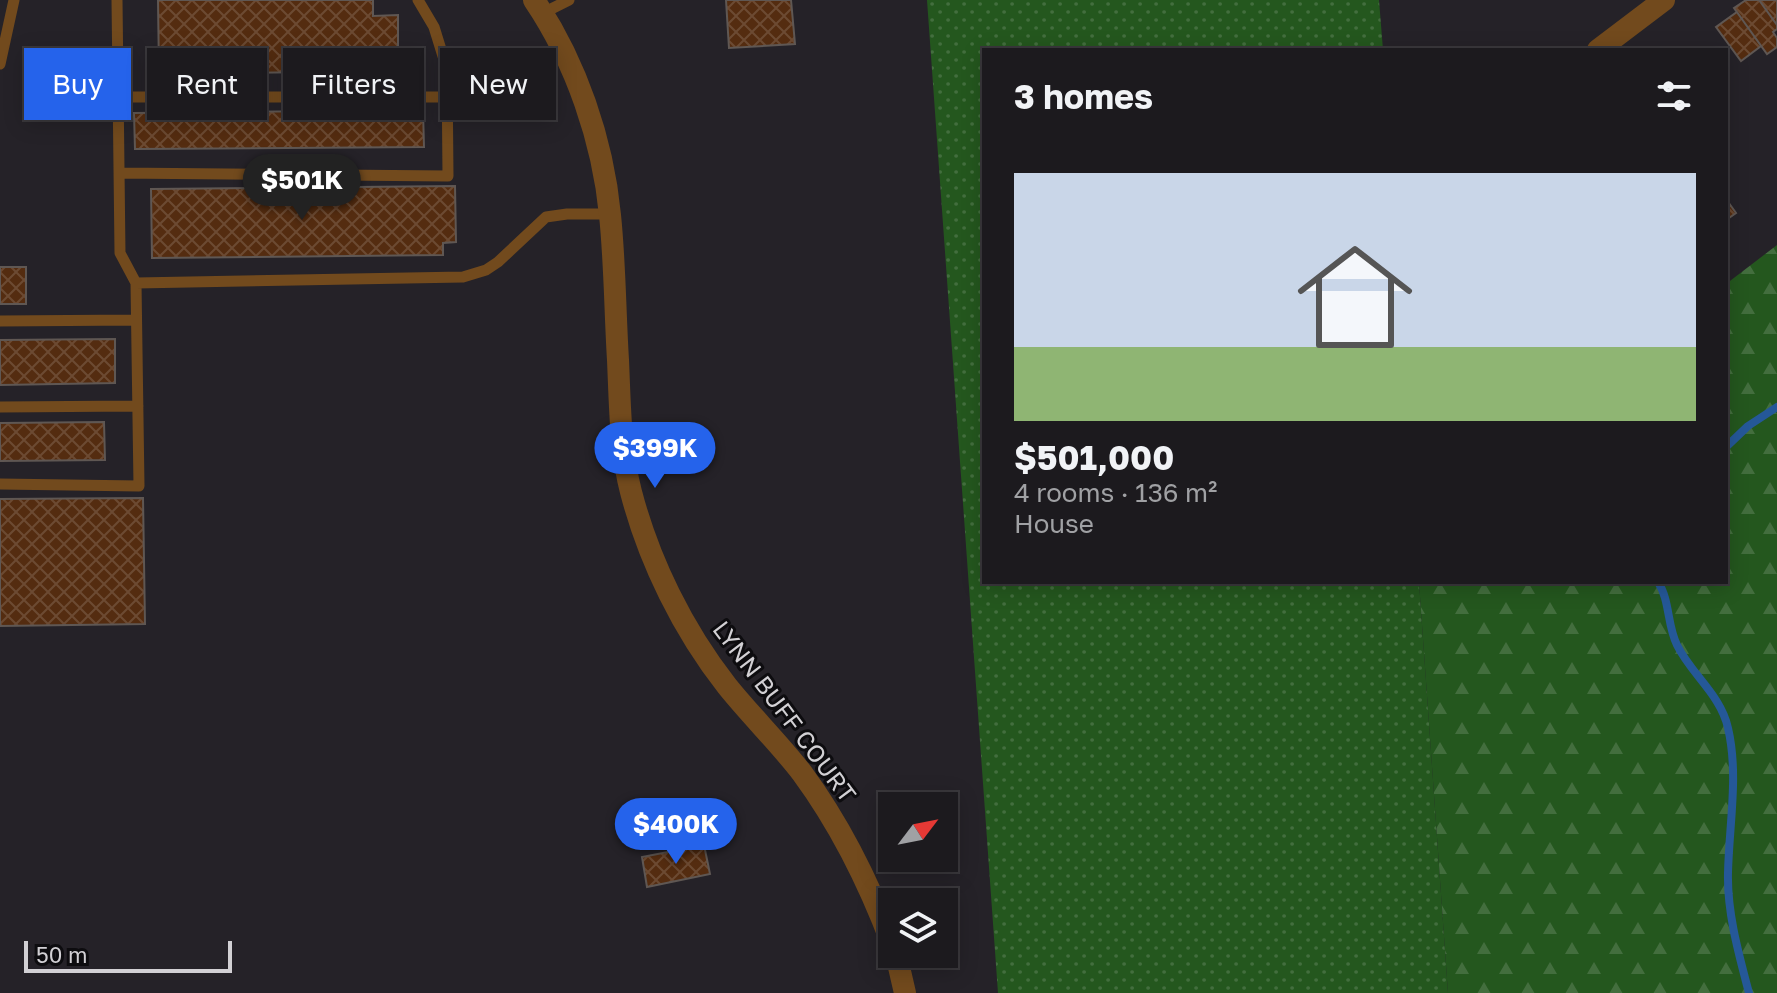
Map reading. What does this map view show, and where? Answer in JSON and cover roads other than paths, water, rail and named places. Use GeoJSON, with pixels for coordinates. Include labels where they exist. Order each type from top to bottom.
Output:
{"type":"FeatureCollection","features":[{"type":"Feature","properties":{"kind":"street"},"geometry":{"type":"LineString","coordinates":[[1600,48],[1640,7],[1664,0]]}},
{"type":"Feature","properties":{"kind":"street","name":"LYNN BUFF COURT"},"geometry":{"type":"LineString","coordinates":[[539,7],[572,72],[589,116],[603,169],[610,214],[621,429],[631,490],[649,548],[669,595],[718,674],[801,772],[839,827],[878,906]]}},
{"type":"Feature","properties":{"kind":"street"},"geometry":{"type":"LineString","coordinates":[[899,968],[905,993]]}},
{"type":"Feature","properties":{"kind":"lane"},"geometry":{"type":"LineString","coordinates":[[0,64],[14,0]]}},
{"type":"Feature","properties":{"kind":"lane"},"geometry":{"type":"LineString","coordinates":[[117,0],[117,48]]}},
{"type":"Feature","properties":{"kind":"lane"},"geometry":{"type":"LineString","coordinates":[[418,0],[434,27],[440,48]]}},
{"type":"Feature","properties":{"kind":"lane"},"geometry":{"type":"LineString","coordinates":[[539,7],[569,0]]}},
{"type":"Feature","properties":{"kind":"lane"},"geometry":{"type":"LineString","coordinates":[[131,97],[440,97]]}},
{"type":"Feature","properties":{"kind":"lane"},"geometry":{"type":"LineString","coordinates":[[0,484],[139,486],[136,283],[120,253],[118,120]]}},
{"type":"Feature","properties":{"kind":"lane"},"geometry":{"type":"LineString","coordinates":[[119,173],[448,176],[447,120]]}},
{"type":"Feature","properties":{"kind":"lane"},"geometry":{"type":"LineString","coordinates":[[136,283],[463,277],[486,270],[498,262],[546,217],[610,214]]}},
{"type":"Feature","properties":{"kind":"lane"},"geometry":{"type":"LineString","coordinates":[[0,321],[136,320]]}},
{"type":"Feature","properties":{"kind":"lane"},"geometry":{"type":"LineString","coordinates":[[0,407],[138,406]]}},
{"type":"Feature","properties":{"kind":"waterway"},"geometry":{"type":"LineString","coordinates":[[1728,445],[1748,426],[1777,407]]}},
{"type":"Feature","properties":{"kind":"waterway"},"geometry":{"type":"LineString","coordinates":[[1659,584],[1677,645],[1719,705],[1728,728],[1733,764],[1729,903],[1749,993]]}}]}
